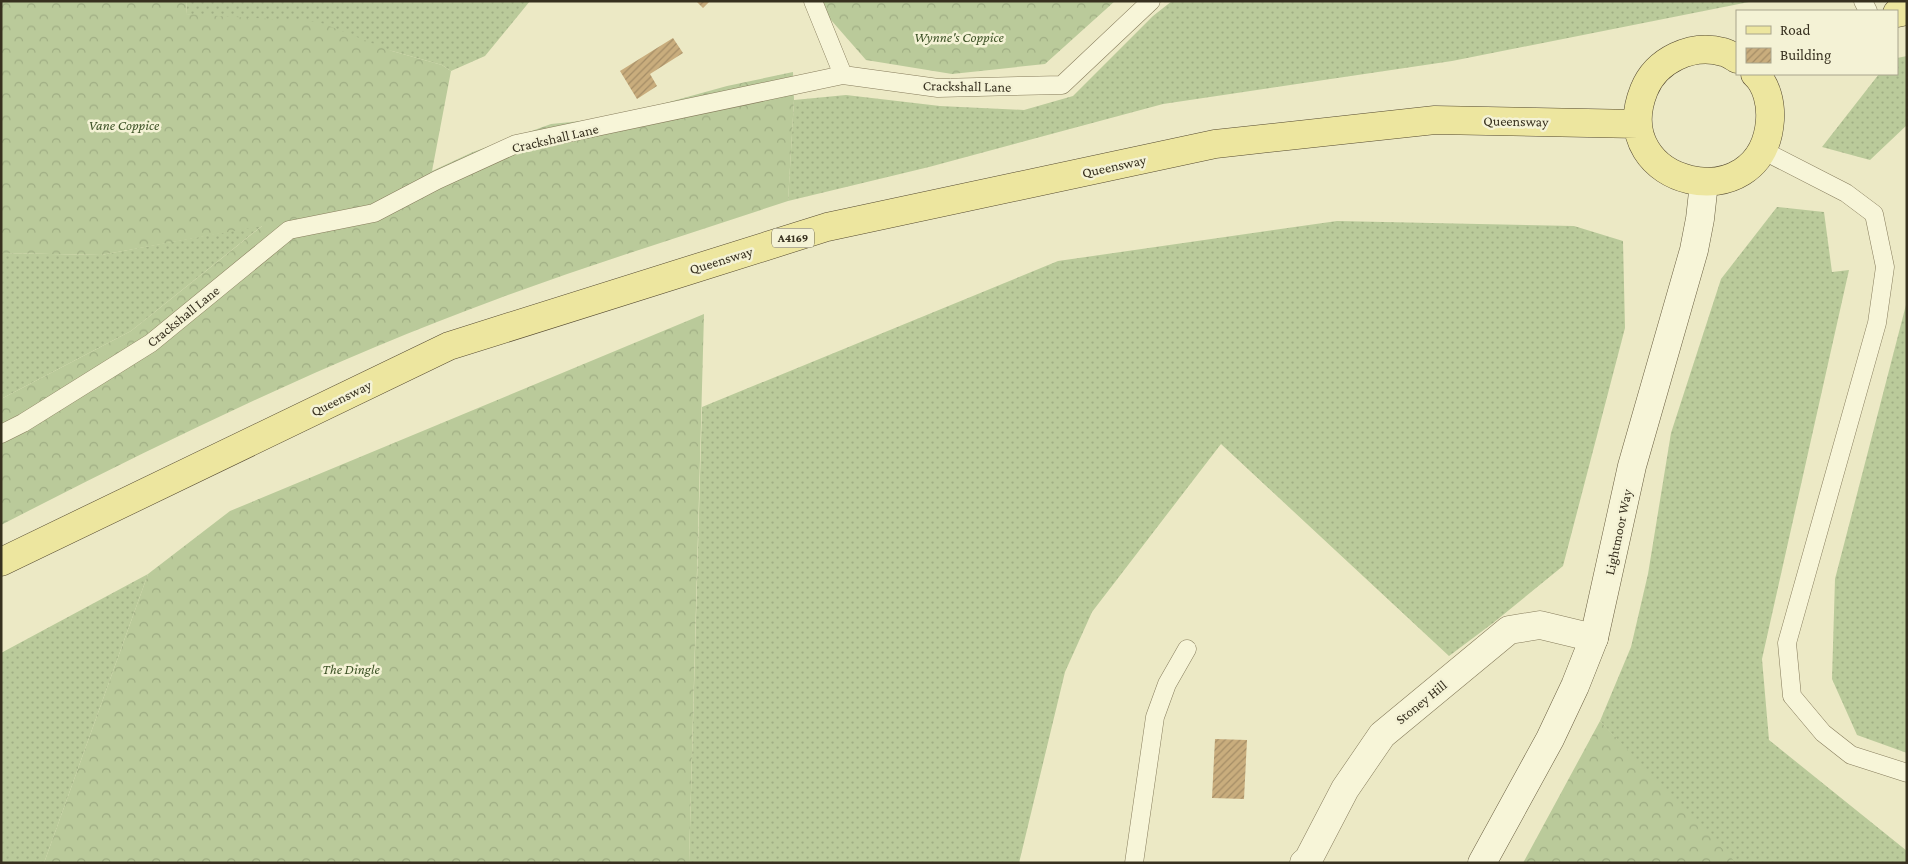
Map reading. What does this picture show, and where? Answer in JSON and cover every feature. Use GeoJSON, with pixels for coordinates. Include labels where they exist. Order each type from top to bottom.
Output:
{"type":"FeatureCollection","features":[{"type":"Feature","properties":{"kind":"main road"},"geometry":{"type":"LineString","coordinates":[[1736,58],[1723,52],[1701,50],[1680,54],[1661,66],[1647,82],[1639,102],[1638,124],[1643,143],[1653,159],[1668,172],[1685,180],[1704,183],[1721,181],[1738,174],[1751,164],[1762,150],[1770,132],[1771,112],[1767,93],[1758,75]]}},
{"type":"Feature","properties":{"kind":"main road","name":"Queensway"},"geometry":{"type":"LineString","coordinates":[[1,562],[449,346],[826,227],[1215,144],[1435,120],[1638,124]]}},
{"type":"Feature","properties":{"kind":"street","name":"Lightmoor Way"},"geometry":{"type":"LineString","coordinates":[[1482,863],[1550,739],[1575,686],[1594,638],[1632,466],[1694,250],[1704,183]]}},
{"type":"Feature","properties":{"kind":"street","name":"Stoney Hill"},"geometry":{"type":"LineString","coordinates":[[1304,863],[1308,860],[1345,789],[1382,735],[1508,630],[1540,625],[1594,638]]}},
{"type":"Feature","properties":{"kind":"lane"},"geometry":{"type":"LineString","coordinates":[[813,1],[843,75]]}},
{"type":"Feature","properties":{"kind":"lane","name":"Crackshall Lane"},"geometry":{"type":"LineString","coordinates":[[1,434],[24,423],[151,343],[289,230],[374,213],[437,180],[516,144],[843,75],[938,88],[1062,85],[1151,1]]}},
{"type":"Feature","properties":{"kind":"lane"},"geometry":{"type":"LineString","coordinates":[[1762,150],[1846,193],[1874,214],[1885,268],[1877,323],[1787,643],[1792,696],[1823,733],[1851,755],[1907,773]]}},
{"type":"Feature","properties":{"kind":"lane"},"geometry":{"type":"LineString","coordinates":[[1134,863],[1155,717],[1167,684],[1188,649]]}},
{"type":"Feature","properties":{"kind":"green space","name":"Vane Coppice"},"geometry":{"type":"Polygon","coordinates":[[[1,1],[187,1],[186,14],[319,22],[392,51],[442,65],[451,71],[432,171],[473,152],[551,124],[611,118],[727,86],[793,72],[794,100],[788,201],[536,285],[372,348],[185,433],[1,525],[1,399],[131,331],[262,226],[101,255],[1,253],[1,1]]]}},
{"type":"Feature","properties":{"kind":"green space"},"geometry":{"type":"Polygon","coordinates":[[[187,1],[530,1],[485,56],[451,71],[442,65],[392,51],[186,14],[187,1]]]}},
{"type":"Feature","properties":{"kind":"green space","name":"Wynne's Coppice"},"geometry":{"type":"Polygon","coordinates":[[[820,1],[1115,1],[1045,64],[952,74],[866,60],[824,12],[820,1]]]}},
{"type":"Feature","properties":{"kind":"green space"},"geometry":{"type":"Polygon","coordinates":[[[1172,1],[1754,1],[1452,61],[1163,104],[929,167],[788,201],[794,100],[846,95],[940,106],[1024,110],[1073,96],[1153,16],[1172,1]]]}},
{"type":"Feature","properties":{"kind":"green space"},"geometry":{"type":"Polygon","coordinates":[[[1907,56],[1907,125],[1870,160],[1822,147],[1878,75],[1898,75],[1898,58],[1907,56]]]}},
{"type":"Feature","properties":{"kind":"green space"},"geometry":{"type":"Polygon","coordinates":[[[1777,207],[1824,212],[1832,272],[1849,270],[1762,659],[1769,740],[1907,851],[1907,863],[1731,863],[1600,721],[1631,647],[1648,574],[1671,433],[1721,279],[1777,207]]]}},
{"type":"Feature","properties":{"kind":"green space"},"geometry":{"type":"Polygon","coordinates":[[[1337,221],[1574,226],[1623,241],[1625,328],[1563,566],[1449,656],[1221,444],[1092,612],[1065,672],[1019,863],[689,863],[702,407],[1058,261],[1337,221]]]}},
{"type":"Feature","properties":{"kind":"green space"},"geometry":{"type":"Polygon","coordinates":[[[263,225],[131,331],[1,399],[1,253],[101,255],[263,225]]]}},
{"type":"Feature","properties":{"kind":"green space"},"geometry":{"type":"Polygon","coordinates":[[[1907,301],[1907,753],[1857,735],[1832,679],[1835,579],[1907,301]]]}},
{"type":"Feature","properties":{"kind":"green space","name":"The Dingle"},"geometry":{"type":"Polygon","coordinates":[[[704,314],[689,863],[44,863],[148,574],[230,511],[704,314]]]}},
{"type":"Feature","properties":{"kind":"green space"},"geometry":{"type":"Polygon","coordinates":[[[148,574],[44,863],[1,863],[1,653],[148,574]]]}},
{"type":"Feature","properties":{"kind":"green space"},"geometry":{"type":"Polygon","coordinates":[[[1600,721],[1736,863],[1523,863],[1600,721]]]}},
{"type":"Feature","properties":{"kind":"building"},"geometry":{"type":"Polygon","coordinates":[[[696,1],[710,1],[703,8],[696,1]]]}},
{"type":"Feature","properties":{"kind":"building"},"geometry":{"type":"Polygon","coordinates":[[[673,38],[683,53],[650,74],[657,86],[637,99],[620,71],[673,38]]]}},
{"type":"Feature","properties":{"kind":"building"},"geometry":{"type":"Polygon","coordinates":[[[1215,739],[1247,740],[1244,799],[1212,798],[1215,739]]]}}]}
